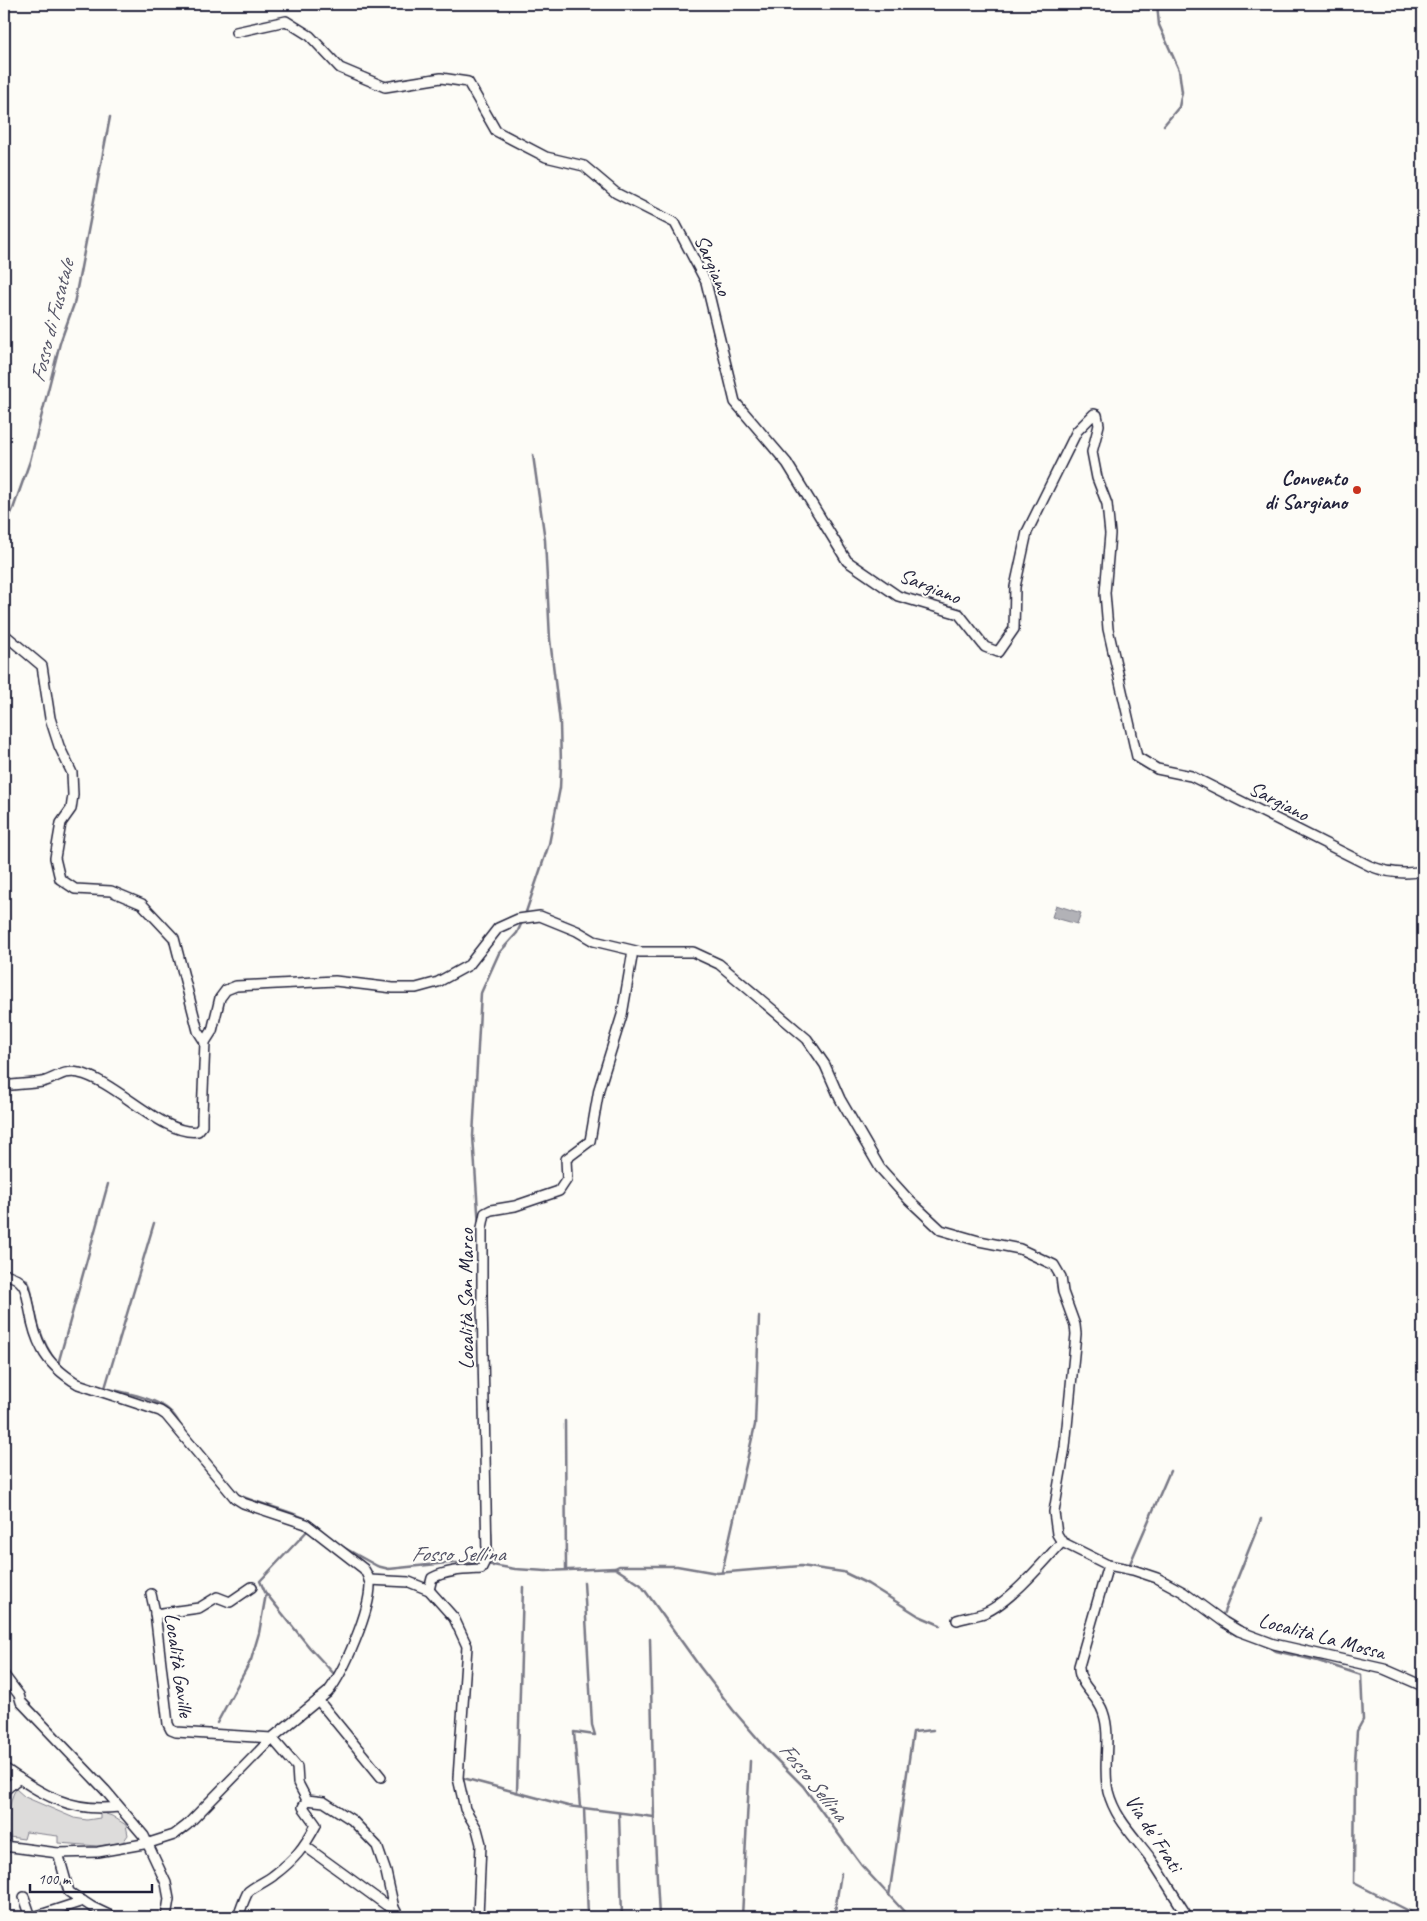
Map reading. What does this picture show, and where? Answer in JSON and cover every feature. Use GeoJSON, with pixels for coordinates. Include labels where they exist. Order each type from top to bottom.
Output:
{"type":"FeatureCollection","features":[{"type":"Feature","properties":{"kind":"street","name":"Sargiano"},"geometry":{"type":"LineString","coordinates":[[236,32],[286,21],[310,36],[340,68],[385,87],[441,78],[468,82],[496,131],[546,157],[584,166],[616,193],[675,223],[706,282],[735,402],[787,463],[847,561],[898,596],[959,614],[985,647],[998,652],[1014,629],[1014,587],[1028,532],[1077,431],[1094,414],[1097,415],[1099,425],[1092,452],[1107,504],[1110,534],[1105,593],[1108,628],[1137,757],[1157,769],[1191,776],[1370,866],[1387,872],[1412,873],[1423,871]]}},
{"type":"Feature","properties":{"kind":"street"},"geometry":{"type":"LineString","coordinates":[[4,634],[42,666],[50,718],[58,746],[72,773],[73,795],[71,809],[61,823],[56,858],[60,879],[75,889],[110,891],[142,904],[174,938],[198,1031],[205,1042]]}},
{"type":"Feature","properties":{"kind":"street"},"geometry":{"type":"LineString","coordinates":[[4,1086],[44,1082],[57,1075],[76,1072],[95,1077],[171,1125],[191,1132],[198,1131],[202,1126],[205,1042],[212,1031],[220,998],[226,990],[236,986],[335,981],[393,988],[416,988],[438,982],[469,965],[498,928],[518,919],[540,916],[576,931],[594,942],[633,951],[693,952],[719,964],[807,1039],[825,1065],[840,1099],[880,1168],[909,1200],[941,1230],[979,1241],[1020,1248],[1047,1261],[1059,1270],[1076,1334],[1065,1447],[1054,1512],[1057,1534],[1062,1542],[999,1605],[984,1613],[957,1620]]}},
{"type":"Feature","properties":{"kind":"street","name":"Località San Marco"},"geometry":{"type":"LineString","coordinates":[[429,1590],[432,1578],[452,1571],[481,1569],[486,1557],[482,1301],[482,1228],[485,1213],[491,1210],[515,1206],[559,1191],[567,1179],[566,1160],[590,1141],[599,1089],[622,1015],[633,951]]}},
{"type":"Feature","properties":{"kind":"street"},"geometry":{"type":"LineString","coordinates":[[4,1274],[16,1277],[24,1287],[42,1349],[67,1376],[78,1384],[166,1414],[235,1498],[243,1503],[306,1524],[364,1569],[370,1586],[363,1617],[344,1665],[333,1686],[272,1738],[174,1835],[149,1843],[98,1852],[58,1852],[4,1846]]}},
{"type":"Feature","properties":{"kind":"street","name":"Località La Mossa"},"geometry":{"type":"LineString","coordinates":[[1062,1542],[1108,1565],[1133,1570],[1157,1578],[1184,1592],[1239,1631],[1274,1644],[1384,1669],[1423,1686]]}},
{"type":"Feature","properties":{"kind":"street","name":"Via de' Frati"},"geometry":{"type":"LineString","coordinates":[[1108,1565],[1079,1666],[1079,1673],[1081,1681],[1099,1702],[1106,1722],[1106,1775],[1112,1803],[1118,1815],[1151,1859],[1188,1917]]}},
{"type":"Feature","properties":{"kind":"street"},"geometry":{"type":"LineString","coordinates":[[369,1580],[409,1582],[429,1590],[454,1618],[467,1646],[458,1778],[465,1809],[477,1829],[481,1844],[478,1917]]}},
{"type":"Feature","properties":{"kind":"street"},"geometry":{"type":"LineString","coordinates":[[155,1614],[199,1608],[217,1597],[230,1602],[252,1588]]}},
{"type":"Feature","properties":{"kind":"street","name":"Località Gaville"},"geometry":{"type":"LineString","coordinates":[[151,1594],[168,1724],[171,1730],[176,1732],[272,1738]]}},
{"type":"Feature","properties":{"kind":"street"},"geometry":{"type":"LineString","coordinates":[[4,1675],[19,1695],[21,1702],[119,1807],[149,1843],[166,1883],[169,1900],[166,1917]]}},
{"type":"Feature","properties":{"kind":"street"},"geometry":{"type":"LineString","coordinates":[[318,1700],[381,1777]]}},
{"type":"Feature","properties":{"kind":"street"},"geometry":{"type":"LineString","coordinates":[[272,1738],[297,1767],[298,1784],[307,1800]]}},
{"type":"Feature","properties":{"kind":"street"},"geometry":{"type":"LineString","coordinates":[[4,1768],[58,1801],[80,1808],[103,1809],[119,1807]]}},
{"type":"Feature","properties":{"kind":"street"},"geometry":{"type":"LineString","coordinates":[[4,1791],[18,1778]]}},
{"type":"Feature","properties":{"kind":"street"},"geometry":{"type":"LineString","coordinates":[[238,1917],[248,1892],[274,1876],[305,1846],[316,1825],[302,1807],[307,1800]]}},
{"type":"Feature","properties":{"kind":"street"},"geometry":{"type":"LineString","coordinates":[[307,1800],[324,1802],[352,1820],[377,1846],[386,1872],[394,1908],[399,1917]]}},
{"type":"Feature","properties":{"kind":"street"},"geometry":{"type":"LineString","coordinates":[[305,1846],[386,1905],[394,1908]]}},
{"type":"Feature","properties":{"kind":"street"},"geometry":{"type":"LineString","coordinates":[[58,1852],[69,1892],[92,1907],[114,1917]]}},
{"type":"Feature","properties":{"kind":"street"},"geometry":{"type":"LineString","coordinates":[[24,1897],[33,1917],[83,1901]]}},
{"type":"Feature","properties":{"kind":"street"},"geometry":{"type":"LineString","coordinates":[[92,1907],[95,1917]]}},
{"type":"Feature","properties":{"kind":"shaded area"},"geometry":{"type":"Polygon","coordinates":[[[1056,905],[1081,913],[1077,924],[1052,917],[1056,905]]]}},
{"type":"Feature","properties":{"kind":"shaded area"},"geometry":{"type":"Polygon","coordinates":[[[16,1789],[25,1797],[74,1818],[87,1820],[100,1818],[100,1812],[112,1816],[126,1825],[128,1835],[123,1842],[98,1846],[58,1843],[58,1836],[26,1832],[24,1839],[9,1837],[10,1806],[16,1789]]]}},
{"type":"Feature","properties":{"kind":"waterway"},"geometry":{"type":"LineString","coordinates":[[1157,4],[1159,25],[1179,70],[1182,92],[1179,107],[1164,125]]}},
{"type":"Feature","properties":{"kind":"waterway","name":"Fosso di Fusatale"},"geometry":{"type":"LineString","coordinates":[[4,528],[13,509],[30,461],[60,343],[74,304],[110,117]]}},
{"type":"Feature","properties":{"kind":"waterway"},"geometry":{"type":"LineString","coordinates":[[525,915],[549,844],[560,788],[561,765],[560,723],[550,639],[545,540],[533,455]]}},
{"type":"Feature","properties":{"kind":"waterway"},"geometry":{"type":"LineString","coordinates":[[479,1227],[473,1136],[481,993],[499,953],[517,933],[523,920]]}},
{"type":"Feature","properties":{"kind":"waterway"},"geometry":{"type":"LineString","coordinates":[[58,1364],[108,1184]]}},
{"type":"Feature","properties":{"kind":"waterway"},"geometry":{"type":"LineString","coordinates":[[105,1388],[154,1223]]}},
{"type":"Feature","properties":{"kind":"waterway","name":"Fosso Sellina"},"geometry":{"type":"LineString","coordinates":[[22,1278],[27,1280],[30,1286],[36,1317],[42,1335],[57,1363]]}},
{"type":"Feature","properties":{"kind":"waterway"},"geometry":{"type":"LineString","coordinates":[[722,1572],[755,1425],[759,1317]]}},
{"type":"Feature","properties":{"kind":"waterway","name":"Fosso Sellina"},"geometry":{"type":"LineString","coordinates":[[104,1388],[140,1396],[158,1403],[171,1412],[183,1429]]}},
{"type":"Feature","properties":{"kind":"waterway"},"geometry":{"type":"LineString","coordinates":[[565,1421],[566,1569]]}},
{"type":"Feature","properties":{"kind":"waterway"},"geometry":{"type":"LineString","coordinates":[[1129,1566],[1170,1471]]}},
{"type":"Feature","properties":{"kind":"waterway","name":"Fosso Sellina"},"geometry":{"type":"LineString","coordinates":[[235,1493],[299,1516],[311,1522],[327,1535]]}},
{"type":"Feature","properties":{"kind":"waterway"},"geometry":{"type":"LineString","coordinates":[[490,1517],[493,1566]]}},
{"type":"Feature","properties":{"kind":"waterway"},"geometry":{"type":"LineString","coordinates":[[1222,1617],[1261,1519]]}},
{"type":"Feature","properties":{"kind":"waterway"},"geometry":{"type":"LineString","coordinates":[[309,1529],[260,1581],[265,1592],[310,1648],[336,1676]]}},
{"type":"Feature","properties":{"kind":"waterway","name":"Fosso Sellina"},"geometry":{"type":"LineString","coordinates":[[341,1546],[377,1566],[389,1569],[447,1563],[481,1563],[515,1569],[546,1571],[615,1568],[641,1585],[733,1710],[770,1753],[803,1786],[862,1866],[909,1917]]}},
{"type":"Feature","properties":{"kind":"waterway"},"geometry":{"type":"LineString","coordinates":[[615,1568],[619,1566],[677,1566],[717,1573],[801,1566],[843,1572],[868,1584],[919,1616],[940,1625]]}},
{"type":"Feature","properties":{"kind":"waterway"},"geometry":{"type":"LineString","coordinates":[[580,1807],[574,1732],[595,1735],[592,1725],[584,1582]]}},
{"type":"Feature","properties":{"kind":"waterway"},"geometry":{"type":"LineString","coordinates":[[517,1792],[523,1587]]}},
{"type":"Feature","properties":{"kind":"waterway"},"geometry":{"type":"LineString","coordinates":[[217,1723],[251,1660],[259,1633],[266,1594]]}},
{"type":"Feature","properties":{"kind":"waterway"},"geometry":{"type":"LineString","coordinates":[[650,1639],[654,1819],[659,1917]]}},
{"type":"Feature","properties":{"kind":"waterway"},"geometry":{"type":"LineString","coordinates":[[1262,1644],[1276,1651],[1318,1661],[1361,1675],[1363,1720],[1357,1731],[1355,1762],[1354,1883],[1421,1917]]}},
{"type":"Feature","properties":{"kind":"waterway"},"geometry":{"type":"LineString","coordinates":[[889,1896],[913,1732],[933,1730]]}},
{"type":"Feature","properties":{"kind":"waterway"},"geometry":{"type":"LineString","coordinates":[[742,1917],[750,1761]]}},
{"type":"Feature","properties":{"kind":"waterway"},"geometry":{"type":"LineString","coordinates":[[463,1778],[568,1806],[654,1817]]}},
{"type":"Feature","properties":{"kind":"waterway"},"geometry":{"type":"LineString","coordinates":[[584,1808],[588,1917]]}},
{"type":"Feature","properties":{"kind":"waterway"},"geometry":{"type":"LineString","coordinates":[[619,1813],[622,1917]]}},
{"type":"Feature","properties":{"kind":"waterway"},"geometry":{"type":"LineString","coordinates":[[834,1917],[841,1873]]}},
{"type":"Feature","properties":{"kind":"waterway"},"geometry":{"type":"LineString","coordinates":[[1354,1910],[1354,1917]]}},
{"type":"Feature","properties":{"kind":"place","name":"Convento di Sargiano"},"geometry":{"type":"Point","coordinates":[1357,490]}}]}
